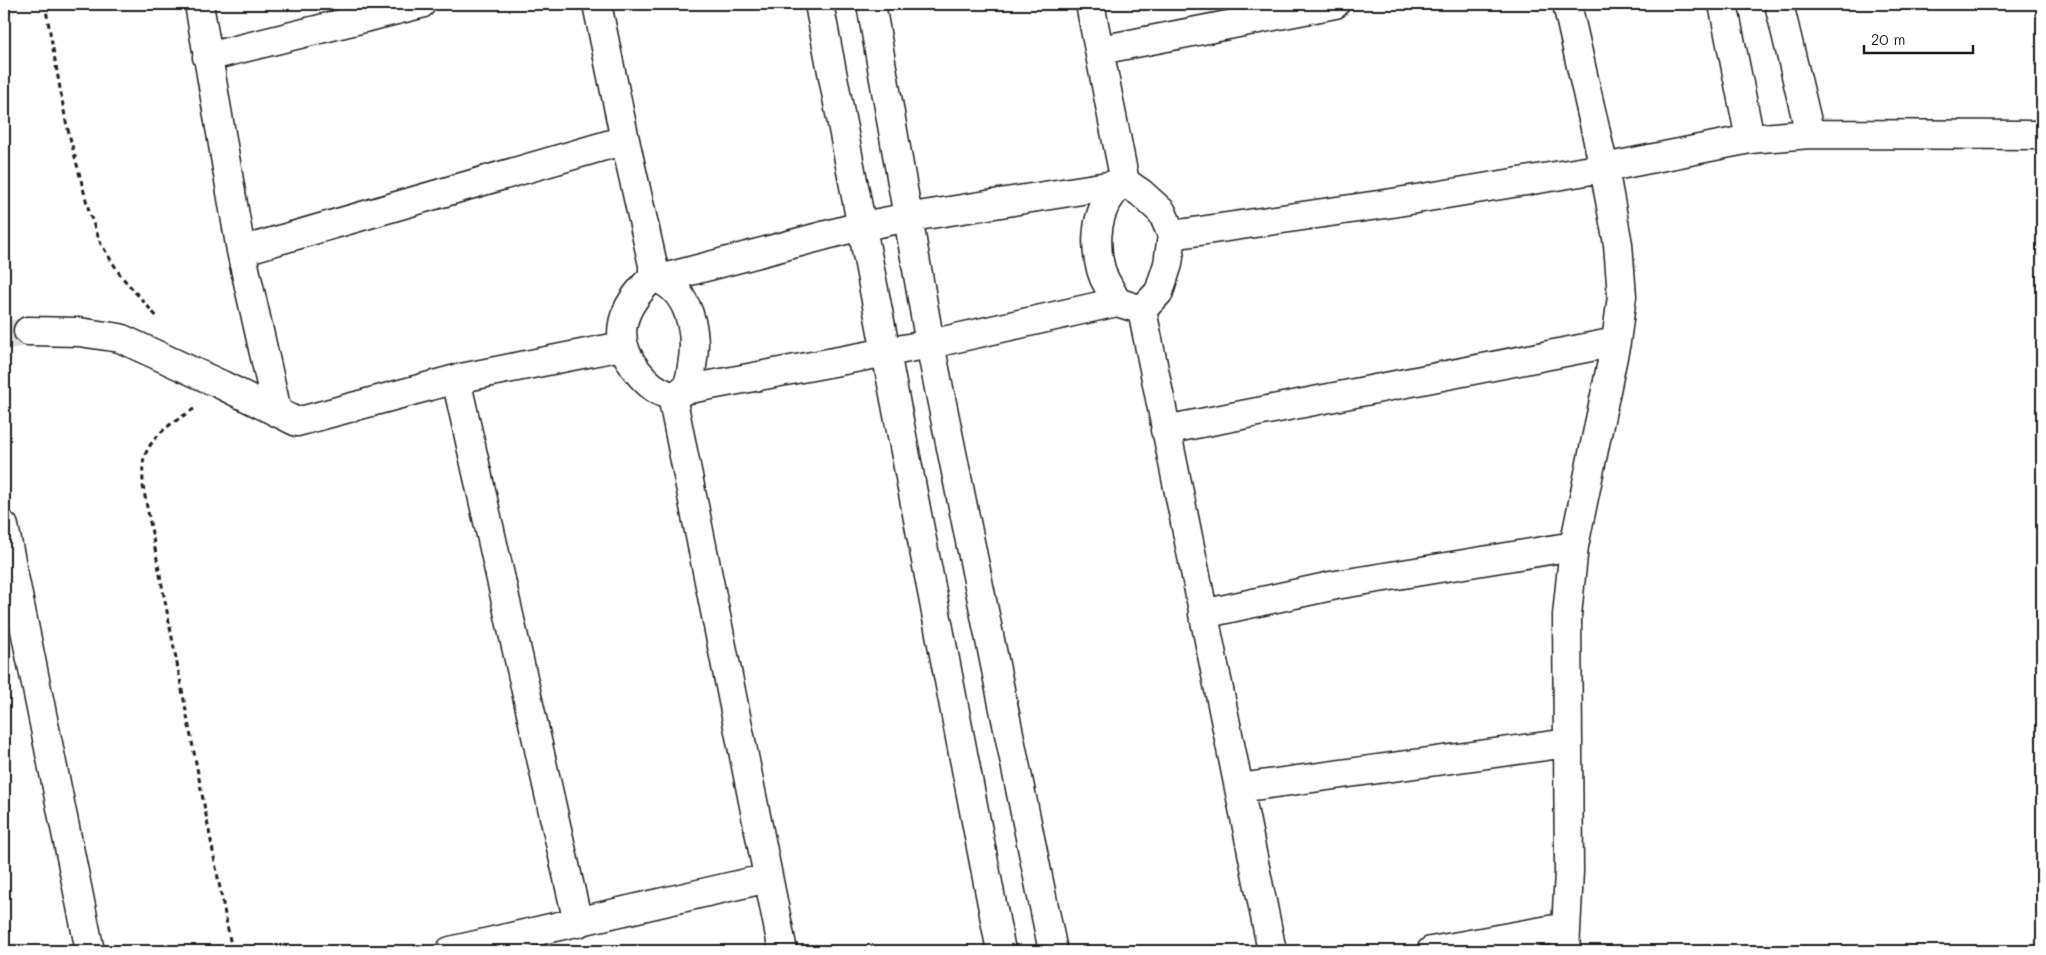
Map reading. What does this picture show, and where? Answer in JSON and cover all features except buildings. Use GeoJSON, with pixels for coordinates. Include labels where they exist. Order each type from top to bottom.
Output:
{"type":"FeatureCollection","features":[{"type":"Feature","properties":{"kind":"main road"},"geometry":{"type":"LineString","coordinates":[[199,4],[241,251],[277,411]]}},
{"type":"Feature","properties":{"kind":"main road"},"geometry":{"type":"LineString","coordinates":[[207,57],[421,4]]}},
{"type":"Feature","properties":{"kind":"main road"},"geometry":{"type":"LineString","coordinates":[[597,4],[653,265],[657,278],[672,288],[687,307],[693,328],[695,352],[691,375],[678,393],[783,951]]}},
{"type":"Feature","properties":{"kind":"main road"},"geometry":{"type":"LineString","coordinates":[[819,4],[1001,951]]}},
{"type":"Feature","properties":{"kind":"main road"},"geometry":{"type":"LineString","coordinates":[[871,4],[930,344],[1053,951]]}},
{"type":"Feature","properties":{"kind":"main road"},"geometry":{"type":"LineString","coordinates":[[1090,4],[1123,183]]}},
{"type":"Feature","properties":{"kind":"main road"},"geometry":{"type":"LineString","coordinates":[[1100,50],[1334,4]]}},
{"type":"Feature","properties":{"kind":"main road"},"geometry":{"type":"LineString","coordinates":[[1432,951],[1566,939],[1570,871],[1566,615],[1574,546],[1616,342],[1622,296],[1618,244],[1604,168],[1567,4]]}},
{"type":"Feature","properties":{"kind":"main road"},"geometry":{"type":"LineString","coordinates":[[1723,4],[1750,139]]}},
{"type":"Feature","properties":{"kind":"main road"},"geometry":{"type":"LineString","coordinates":[[1779,4],[1810,134]]}},
{"type":"Feature","properties":{"kind":"main road"},"geometry":{"type":"LineString","coordinates":[[1172,235],[1392,203],[1604,168],[1750,139],[1810,134],[2042,134]]}},
{"type":"Feature","properties":{"kind":"main road"},"geometry":{"type":"LineString","coordinates":[[241,251],[625,140]]}},
{"type":"Feature","properties":{"kind":"main road"},"geometry":{"type":"LineString","coordinates":[[1123,183],[1105,204],[1097,227],[1099,253],[1104,277],[1130,306],[1165,430],[1272,951]]}},
{"type":"Feature","properties":{"kind":"main road"},"geometry":{"type":"LineString","coordinates":[[1123,183],[1141,193],[1162,212],[1172,235],[1168,264],[1159,292],[1130,306],[678,393],[658,392],[631,363],[622,346],[622,332],[626,314],[639,291],[657,278],[853,228],[909,217],[1123,183]]}},
{"type":"Feature","properties":{"kind":"main road"},"geometry":{"type":"LineString","coordinates":[[28,332],[79,332],[120,338],[297,422],[456,379],[622,346]]}},
{"type":"Feature","properties":{"kind":"main road"},"geometry":{"type":"LineString","coordinates":[[1165,430],[1616,342]]}},
{"type":"Feature","properties":{"kind":"main road"},"geometry":{"type":"LineString","coordinates":[[456,379],[578,923]]}},
{"type":"Feature","properties":{"kind":"main road"},"geometry":{"type":"LineString","coordinates":[[4,526],[90,951]]}},
{"type":"Feature","properties":{"kind":"main road"},"geometry":{"type":"LineString","coordinates":[[1204,614],[1336,586],[1574,546]]}},
{"type":"Feature","properties":{"kind":"main road"},"geometry":{"type":"LineString","coordinates":[[1239,788],[1568,743]]}},
{"type":"Feature","properties":{"kind":"main road"},"geometry":{"type":"LineString","coordinates":[[450,951],[768,878]]}},
{"type":"Feature","properties":{"kind":"path"},"geometry":{"type":"LineString","coordinates":[[45,4],[66,122],[90,215],[101,244],[121,276],[159,319]]}},
{"type":"Feature","properties":{"kind":"path"},"geometry":{"type":"LineString","coordinates":[[222,385],[195,408],[170,424],[151,442],[144,459],[143,486],[232,951]]}},
{"type":"Feature","properties":{"kind":"tunnel"},"geometry":{"type":"LineString","coordinates":[[4,336],[28,331]]}}]}
